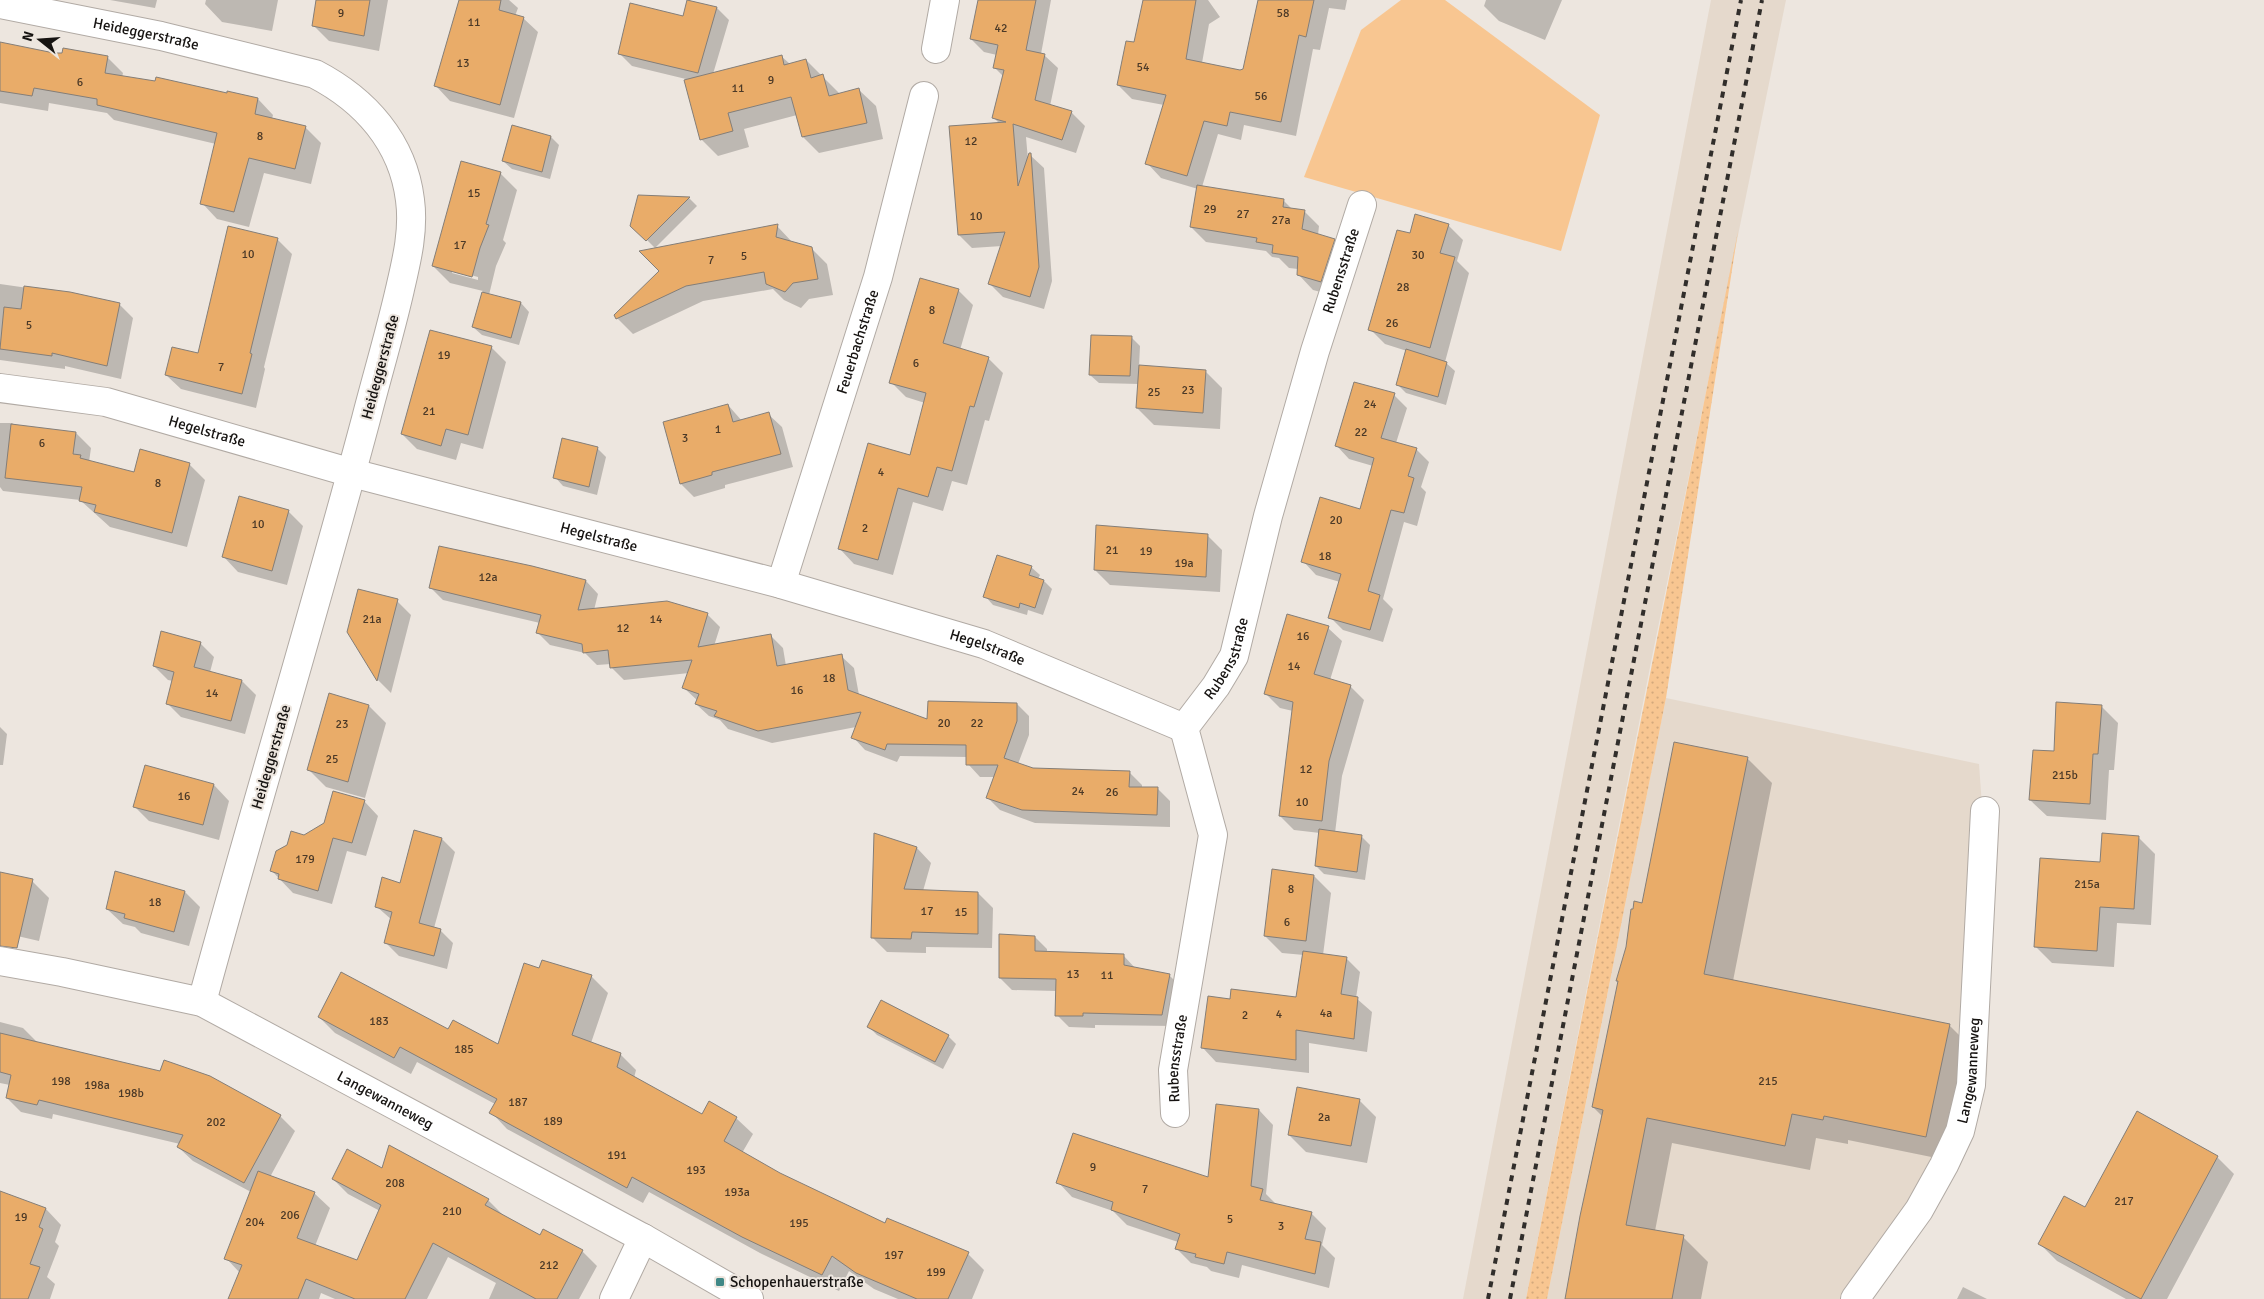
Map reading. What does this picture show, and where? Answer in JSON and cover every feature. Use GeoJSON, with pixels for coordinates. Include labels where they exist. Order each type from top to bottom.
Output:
{"type":"FeatureCollection","features":[{"type":"Feature","properties":{"kind":"street"},"geometry":{"type":"LineString","coordinates":[[936,49],[945,0]]}},
{"type":"Feature","properties":{"kind":"street","name":"Heideggerstraße"},"geometry":{"type":"LineString","coordinates":[[0,4],[161,36],[315,74],[335,84],[368,111],[394,147],[405,173],[410,200],[412,228],[394,313],[352,473],[202,1002]]}},
{"type":"Feature","properties":{"kind":"street","name":"Feuerbachstraße"},"geometry":{"type":"LineString","coordinates":[[781,584],[878,277],[924,96]]}},
{"type":"Feature","properties":{"kind":"street","name":"Rubensstraße"},"geometry":{"type":"LineString","coordinates":[[1175,1113],[1173,1070],[1213,835],[1184,728],[1216,686],[1234,656],[1268,516],[1312,360],[1362,205]]}},
{"type":"Feature","properties":{"kind":"street","name":"Hegelstraße"},"geometry":{"type":"LineString","coordinates":[[0,388],[106,402],[352,473],[781,584],[984,644],[1184,728]]}},
{"type":"Feature","properties":{"kind":"street","name":"Langewanneweg"},"geometry":{"type":"LineString","coordinates":[[1855,1299],[1919,1210],[1960,1131],[1971,1085],[1985,811]]}},
{"type":"Feature","properties":{"kind":"street","name":"Langewanneweg"},"geometry":{"type":"LineString","coordinates":[[0,961],[62,972],[202,1002],[643,1238],[748,1299]]}},
{"type":"Feature","properties":{"kind":"street"},"geometry":{"type":"LineString","coordinates":[[614,1299],[643,1238]]}},
{"type":"Feature","properties":{"kind":"shaded area"},"geometry":{"type":"Polygon","coordinates":[[[1401,0],[1445,0],[1600,115],[1561,251],[1304,177],[1361,30],[1401,0]]]}},
{"type":"Feature","properties":{"kind":"shaded area"},"geometry":{"type":"Polygon","coordinates":[[[1711,0],[1786,0],[1652,657],[1526,1299],[1463,1299],[1711,0]]]}},
{"type":"Feature","properties":{"kind":"shaded area"},"geometry":{"type":"Polygon","coordinates":[[[1738,231],[1666,698],[1547,1299],[1526,1299],[1738,231]]]}},
{"type":"Feature","properties":{"kind":"shaded area"},"geometry":{"type":"Polygon","coordinates":[[[1666,698],[1979,764],[1991,932],[1987,1074],[1967,1150],[1934,1210],[1870,1299],[1547,1299],[1666,698]]]}},
{"type":"Feature","properties":{"kind":"building"},"geometry":{"type":"Polygon","coordinates":[[[316,0],[370,0],[364,36],[312,26],[316,0]]]}},
{"type":"Feature","properties":{"kind":"building"},"geometry":{"type":"Polygon","coordinates":[[[459,0],[501,0],[499,10],[524,17],[500,105],[434,86],[459,0]]]}},
{"type":"Feature","properties":{"kind":"building"},"geometry":{"type":"Polygon","coordinates":[[[687,0],[717,7],[698,73],[618,54],[630,3],[683,16],[687,0]]]}},
{"type":"Feature","properties":{"kind":"building"},"geometry":{"type":"Polygon","coordinates":[[[978,0],[1036,0],[1026,50],[1045,54],[1035,100],[1072,111],[1062,140],[1013,124],[1018,186],[1029,153],[1031,153],[1039,267],[1030,297],[988,284],[1005,232],[958,235],[949,126],[1006,122],[992,118],[1004,70],[993,68],[998,45],[970,39],[978,0]]]}},
{"type":"Feature","properties":{"kind":"building"},"geometry":{"type":"Polygon","coordinates":[[[1143,0],[1196,0],[1186,59],[1240,70],[1243,69],[1258,0],[1314,0],[1306,37],[1299,35],[1281,122],[1230,112],[1227,126],[1204,121],[1187,176],[1145,164],[1166,95],[1117,85],[1126,41],[1134,42],[1143,0]]]}},
{"type":"Feature","properties":{"kind":"building"},"geometry":{"type":"Polygon","coordinates":[[[0,42],[54,53],[62,53],[63,48],[108,56],[105,73],[155,81],[156,77],[258,98],[255,114],[306,126],[295,169],[249,158],[234,212],[200,204],[217,133],[97,105],[97,99],[34,88],[32,96],[0,91],[0,42]]]}},
{"type":"Feature","properties":{"kind":"building"},"geometry":{"type":"Polygon","coordinates":[[[782,55],[784,65],[806,59],[811,78],[823,74],[829,96],[859,88],[867,123],[802,137],[791,97],[728,113],[733,131],[700,140],[684,80],[782,55]]]}},
{"type":"Feature","properties":{"kind":"building"},"geometry":{"type":"Polygon","coordinates":[[[512,125],[551,136],[542,172],[502,161],[512,125]]]}},
{"type":"Feature","properties":{"kind":"building"},"geometry":{"type":"Polygon","coordinates":[[[461,161],[501,172],[486,224],[489,225],[472,277],[432,266],[461,161]]]}},
{"type":"Feature","properties":{"kind":"building"},"geometry":{"type":"Polygon","coordinates":[[[1197,185],[1284,199],[1283,207],[1305,210],[1302,229],[1335,239],[1321,282],[1297,275],[1298,257],[1272,253],[1273,245],[1256,242],[1257,238],[1190,227],[1197,185]]]}},
{"type":"Feature","properties":{"kind":"building"},"geometry":{"type":"Polygon","coordinates":[[[638,195],[690,197],[646,241],[630,226],[638,195]]]}},
{"type":"Feature","properties":{"kind":"building"},"geometry":{"type":"Polygon","coordinates":[[[1415,214],[1449,224],[1440,253],[1455,257],[1430,348],[1368,330],[1397,230],[1410,233],[1415,214]]]}},
{"type":"Feature","properties":{"kind":"building"},"geometry":{"type":"Polygon","coordinates":[[[778,224],[776,237],[812,247],[818,279],[793,283],[785,292],[766,284],[764,272],[686,286],[616,319],[614,315],[659,271],[639,251],[778,224]]]}},
{"type":"Feature","properties":{"kind":"building"},"geometry":{"type":"Polygon","coordinates":[[[228,226],[278,238],[242,394],[165,375],[172,347],[198,353],[228,226]]]}},
{"type":"Feature","properties":{"kind":"building"},"geometry":{"type":"Polygon","coordinates":[[[920,278],[959,289],[943,343],[989,357],[974,407],[970,406],[952,471],[937,467],[928,497],[898,488],[878,560],[838,549],[868,443],[910,455],[926,393],[889,383],[920,278]]]}},
{"type":"Feature","properties":{"kind":"building"},"geometry":{"type":"Polygon","coordinates":[[[24,286],[70,292],[120,303],[107,366],[52,353],[52,356],[0,349],[4,307],[21,309],[24,286]]]}},
{"type":"Feature","properties":{"kind":"building"},"geometry":{"type":"Polygon","coordinates":[[[482,292],[521,302],[511,338],[472,327],[482,292]]]}},
{"type":"Feature","properties":{"kind":"building"},"geometry":{"type":"Polygon","coordinates":[[[430,330],[492,346],[468,435],[446,429],[441,446],[401,434],[430,330]]]}},
{"type":"Feature","properties":{"kind":"building"},"geometry":{"type":"Polygon","coordinates":[[[1091,335],[1132,336],[1130,376],[1089,375],[1091,335]]]}},
{"type":"Feature","properties":{"kind":"building"},"geometry":{"type":"Polygon","coordinates":[[[1406,349],[1447,362],[1438,397],[1396,385],[1406,349]]]}},
{"type":"Feature","properties":{"kind":"building"},"geometry":{"type":"Polygon","coordinates":[[[1139,365],[1206,370],[1203,413],[1136,408],[1139,365]]]}},
{"type":"Feature","properties":{"kind":"building"},"geometry":{"type":"Polygon","coordinates":[[[1354,382],[1395,393],[1381,438],[1417,448],[1408,476],[1414,478],[1404,513],[1391,510],[1368,591],[1380,595],[1370,630],[1328,618],[1341,574],[1301,562],[1320,497],[1360,509],[1374,458],[1335,446],[1354,382]]]}},
{"type":"Feature","properties":{"kind":"building"},"geometry":{"type":"Polygon","coordinates":[[[728,404],[733,422],[769,412],[781,454],[712,472],[712,475],[680,484],[663,422],[728,404]]]}},
{"type":"Feature","properties":{"kind":"building"},"geometry":{"type":"Polygon","coordinates":[[[11,424],[76,432],[73,454],[81,455],[80,458],[134,472],[140,449],[190,463],[172,533],[94,512],[96,505],[79,501],[82,487],[5,478],[11,424]]]}},
{"type":"Feature","properties":{"kind":"building"},"geometry":{"type":"Polygon","coordinates":[[[562,438],[598,447],[589,487],[553,478],[562,438]]]}},
{"type":"Feature","properties":{"kind":"building"},"geometry":{"type":"Polygon","coordinates":[[[239,496],[289,510],[272,571],[222,557],[239,496]]]}},
{"type":"Feature","properties":{"kind":"building"},"geometry":{"type":"Polygon","coordinates":[[[1096,525],[1208,534],[1206,577],[1094,570],[1096,525]]]}},
{"type":"Feature","properties":{"kind":"building"},"geometry":{"type":"Polygon","coordinates":[[[439,546],[586,580],[578,610],[667,601],[708,613],[698,647],[771,634],[777,666],[842,654],[848,690],[927,719],[928,701],[1017,703],[1017,721],[1004,758],[1033,768],[1130,771],[1129,787],[1158,787],[1157,815],[1022,810],[986,798],[998,765],[966,765],[966,745],[887,744],[885,750],[851,738],[861,712],[758,731],[714,716],[717,711],[695,704],[699,694],[682,688],[692,660],[610,668],[608,650],[583,653],[582,644],[536,633],[541,615],[429,588],[439,546]]]}},
{"type":"Feature","properties":{"kind":"building"},"geometry":{"type":"Polygon","coordinates":[[[997,555],[1032,566],[1029,575],[1044,580],[1035,608],[1020,603],[1019,608],[983,597],[997,555]]]}},
{"type":"Feature","properties":{"kind":"building"},"geometry":{"type":"Polygon","coordinates":[[[358,589],[398,599],[377,681],[347,632],[358,589]]]}},
{"type":"Feature","properties":{"kind":"building"},"geometry":{"type":"Polygon","coordinates":[[[1287,614],[1329,626],[1314,674],[1351,685],[1329,761],[1322,821],[1279,816],[1293,702],[1264,694],[1287,614]]]}},
{"type":"Feature","properties":{"kind":"building"},"geometry":{"type":"Polygon","coordinates":[[[161,631],[201,642],[194,667],[242,680],[231,721],[166,704],[174,672],[153,666],[161,631]]]}},
{"type":"Feature","properties":{"kind":"building"},"geometry":{"type":"Polygon","coordinates":[[[329,693],[369,705],[348,782],[307,770],[329,693]]]}},
{"type":"Feature","properties":{"kind":"building"},"geometry":{"type":"Polygon","coordinates":[[[2056,702],[2102,705],[2098,754],[2093,754],[2090,804],[2029,800],[2033,750],[2054,751],[2056,702]]]}},
{"type":"Feature","properties":{"kind":"building"},"geometry":{"type":"Polygon","coordinates":[[[1674,742],[1748,757],[1704,974],[1950,1024],[1926,1137],[1824,1116],[1823,1120],[1792,1114],[1785,1146],[1647,1118],[1626,1225],[1684,1235],[1672,1299],[1565,1299],[1580,1216],[1603,1110],[1592,1107],[1618,981],[1616,981],[1626,947],[1631,909],[1633,909],[1634,901],[1642,903],[1674,742]]]}},
{"type":"Feature","properties":{"kind":"building"},"geometry":{"type":"Polygon","coordinates":[[[145,765],[214,784],[203,825],[133,807],[145,765]]]}},
{"type":"Feature","properties":{"kind":"building"},"geometry":{"type":"Polygon","coordinates":[[[333,791],[365,800],[352,843],[333,838],[318,891],[278,879],[279,874],[270,871],[276,851],[287,845],[291,831],[304,835],[324,823],[333,791]]]}},
{"type":"Feature","properties":{"kind":"building"},"geometry":{"type":"Polygon","coordinates":[[[1319,829],[1362,835],[1357,872],[1315,866],[1319,829]]]}},
{"type":"Feature","properties":{"kind":"building"},"geometry":{"type":"Polygon","coordinates":[[[414,830],[442,838],[419,923],[441,929],[434,956],[384,943],[392,912],[375,907],[382,877],[400,883],[414,830]]]}},
{"type":"Feature","properties":{"kind":"building"},"geometry":{"type":"Polygon","coordinates":[[[874,833],[917,847],[904,889],[978,892],[978,934],[912,932],[911,939],[871,938],[874,833]]]}},
{"type":"Feature","properties":{"kind":"building"},"geometry":{"type":"Polygon","coordinates":[[[2102,833],[2139,836],[2134,909],[2100,907],[2097,951],[2034,947],[2040,858],[2100,862],[2102,833]]]}},
{"type":"Feature","properties":{"kind":"building"},"geometry":{"type":"Polygon","coordinates":[[[1272,869],[1314,875],[1306,941],[1264,936],[1272,869]]]}},
{"type":"Feature","properties":{"kind":"building"},"geometry":{"type":"Polygon","coordinates":[[[115,871],[185,891],[174,932],[124,918],[125,914],[106,909],[115,871]]]}},
{"type":"Feature","properties":{"kind":"building"},"geometry":{"type":"Polygon","coordinates":[[[0,872],[33,879],[17,948],[0,946],[0,872]]]}},
{"type":"Feature","properties":{"kind":"building"},"geometry":{"type":"Polygon","coordinates":[[[999,934],[1035,936],[1035,951],[1124,954],[1124,965],[1170,974],[1162,1015],[1083,1013],[1083,1016],[1055,1016],[1056,979],[999,978],[999,934]]]}},
{"type":"Feature","properties":{"kind":"building"},"geometry":{"type":"Polygon","coordinates":[[[1303,951],[1347,957],[1341,994],[1358,997],[1354,1039],[1296,1030],[1296,1060],[1201,1048],[1208,996],[1230,999],[1231,989],[1296,997],[1303,951]]]}},
{"type":"Feature","properties":{"kind":"building"},"geometry":{"type":"Polygon","coordinates":[[[542,960],[592,975],[572,1035],[621,1053],[617,1067],[702,1114],[709,1101],[737,1117],[724,1141],[780,1173],[885,1223],[887,1218],[969,1252],[948,1299],[917,1299],[856,1273],[832,1256],[822,1275],[742,1237],[632,1177],[627,1188],[489,1113],[497,1099],[400,1047],[394,1058],[318,1017],[341,972],[448,1029],[453,1020],[498,1044],[524,963],[539,968],[542,960]]]}},
{"type":"Feature","properties":{"kind":"building"},"geometry":{"type":"Polygon","coordinates":[[[881,1000],[949,1035],[935,1062],[867,1027],[881,1000]]]}},
{"type":"Feature","properties":{"kind":"building"},"geometry":{"type":"Polygon","coordinates":[[[0,1033],[160,1071],[164,1060],[210,1076],[281,1115],[244,1183],[177,1147],[183,1135],[39,1100],[37,1105],[6,1098],[11,1075],[0,1072],[0,1033]]]}},
{"type":"Feature","properties":{"kind":"building"},"geometry":{"type":"Polygon","coordinates":[[[1297,1087],[1360,1099],[1351,1146],[1288,1135],[1297,1087]]]}},
{"type":"Feature","properties":{"kind":"building"},"geometry":{"type":"Polygon","coordinates":[[[1216,1104],[1259,1109],[1251,1186],[1263,1189],[1260,1200],[1312,1212],[1305,1239],[1321,1242],[1315,1274],[1227,1252],[1224,1264],[1195,1257],[1196,1254],[1175,1249],[1180,1234],[1111,1210],[1113,1202],[1056,1183],[1073,1133],[1208,1177],[1216,1104]]]}},
{"type":"Feature","properties":{"kind":"building"},"geometry":{"type":"Polygon","coordinates":[[[2137,1111],[2218,1156],[2141,1299],[2038,1244],[2064,1196],[2085,1207],[2137,1111]]]}},
{"type":"Feature","properties":{"kind":"building"},"geometry":{"type":"Polygon","coordinates":[[[389,1145],[489,1199],[485,1205],[540,1235],[543,1229],[583,1250],[557,1299],[536,1299],[433,1243],[405,1299],[355,1299],[306,1279],[298,1299],[228,1299],[242,1265],[224,1259],[258,1171],[315,1192],[297,1238],[357,1260],[381,1205],[332,1179],[347,1149],[382,1168],[389,1145]]]}},
{"type":"Feature","properties":{"kind":"building"},"geometry":{"type":"Polygon","coordinates":[[[0,1191],[46,1208],[39,1227],[43,1229],[30,1264],[40,1267],[28,1299],[0,1299],[0,1191]]]}},
{"type":"Feature","properties":{"kind":"railway"},"geometry":{"type":"LineString","coordinates":[[1488,1299],[1741,0]]}},
{"type":"Feature","properties":{"kind":"railway"},"geometry":{"type":"LineString","coordinates":[[1510,1299],[1762,0]]}},
{"type":"Feature","properties":{"kind":"place","name":"Schopenhauerstraße"},"geometry":{"type":"Point","coordinates":[720,1282]}}]}
